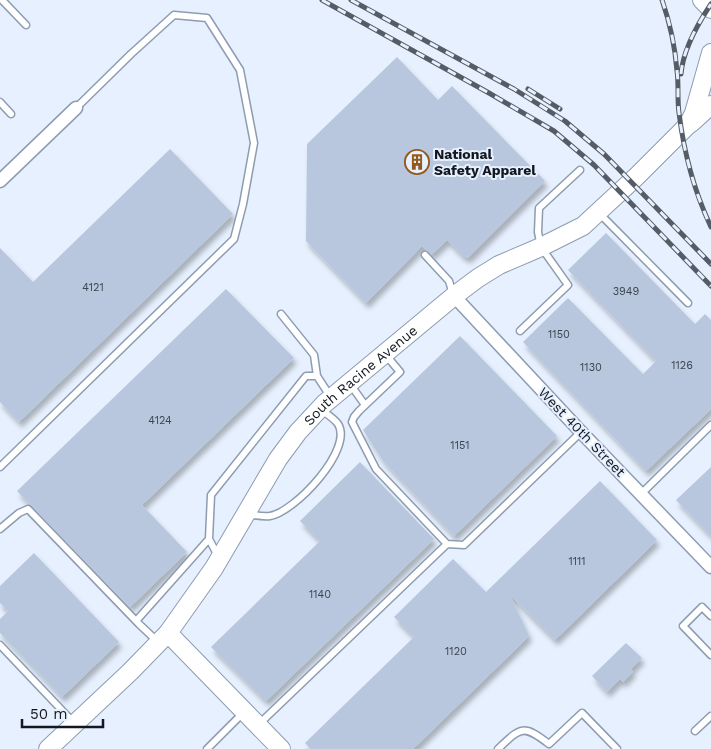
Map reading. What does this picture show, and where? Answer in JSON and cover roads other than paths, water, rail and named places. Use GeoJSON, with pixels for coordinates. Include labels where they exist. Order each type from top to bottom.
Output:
{"type":"FeatureCollection","features":[{"type":"Feature","properties":{"kind":"street"},"geometry":{"type":"LineString","coordinates":[[702,0],[711,9]]}},
{"type":"Feature","properties":{"kind":"street","name":"South Racine Avenue"},"geometry":{"type":"LineString","coordinates":[[48,749],[164,638],[195,598],[220,559],[278,459],[298,432],[325,403],[454,296],[499,265],[583,226],[599,212],[688,125],[694,113],[711,53]]}},
{"type":"Feature","properties":{"kind":"street"},"geometry":{"type":"LineString","coordinates":[[688,125],[711,105]]}},
{"type":"Feature","properties":{"kind":"street"},"geometry":{"type":"LineString","coordinates":[[0,180],[76,108]]}},
{"type":"Feature","properties":{"kind":"street","name":"West 40th Street"},"geometry":{"type":"LineString","coordinates":[[454,296],[580,432],[711,567]]}},
{"type":"Feature","properties":{"kind":"street"},"geometry":{"type":"LineString","coordinates":[[164,638],[245,711],[281,749]]}},
{"type":"Feature","properties":{"kind":"lane"},"geometry":{"type":"LineString","coordinates":[[2,0],[26,25]]}},
{"type":"Feature","properties":{"kind":"lane"},"geometry":{"type":"LineString","coordinates":[[0,467],[234,239],[243,204],[254,143],[240,70],[207,18],[174,15],[76,108]]}},
{"type":"Feature","properties":{"kind":"lane"},"geometry":{"type":"LineString","coordinates":[[0,102],[12,114]]}},
{"type":"Feature","properties":{"kind":"lane"},"geometry":{"type":"LineString","coordinates":[[520,331],[568,285],[541,247],[538,232],[539,208],[580,170]]}},
{"type":"Feature","properties":{"kind":"lane"},"geometry":{"type":"LineString","coordinates":[[599,212],[688,303]]}},
{"type":"Feature","properties":{"kind":"lane"},"geometry":{"type":"LineString","coordinates":[[424,255],[449,281],[454,296]]}},
{"type":"Feature","properties":{"kind":"lane"},"geometry":{"type":"LineString","coordinates":[[246,514],[271,516],[298,501],[328,468],[340,442],[340,429],[325,403],[317,376],[314,355],[281,314]]}},
{"type":"Feature","properties":{"kind":"lane"},"geometry":{"type":"LineString","coordinates":[[384,354],[400,372],[354,417],[352,422],[376,469],[447,544],[464,545],[580,432]]}},
{"type":"Feature","properties":{"kind":"lane"},"geometry":{"type":"LineString","coordinates":[[220,559],[209,539],[211,495],[306,376],[317,376]]}},
{"type":"Feature","properties":{"kind":"lane"},"geometry":{"type":"LineString","coordinates":[[349,383],[365,406]]}},
{"type":"Feature","properties":{"kind":"lane"},"geometry":{"type":"LineString","coordinates":[[641,494],[711,425]]}},
{"type":"Feature","properties":{"kind":"lane"},"geometry":{"type":"LineString","coordinates":[[0,529],[19,513],[28,509],[136,621],[164,638]]}},
{"type":"Feature","properties":{"kind":"lane"},"geometry":{"type":"LineString","coordinates":[[136,621],[209,539]]}},
{"type":"Feature","properties":{"kind":"lane"},"geometry":{"type":"LineString","coordinates":[[258,726],[447,544]]}},
{"type":"Feature","properties":{"kind":"lane"},"geometry":{"type":"LineString","coordinates":[[711,616],[702,607],[684,626],[711,655]]}},
{"type":"Feature","properties":{"kind":"lane"},"geometry":{"type":"LineString","coordinates":[[0,645],[75,724]]}},
{"type":"Feature","properties":{"kind":"lane"},"geometry":{"type":"LineString","coordinates":[[206,749],[245,711]]}},
{"type":"Feature","properties":{"kind":"lane"},"geometry":{"type":"LineString","coordinates":[[498,749],[516,732],[525,730],[534,733],[549,744],[582,713],[617,749]]}},
{"type":"Feature","properties":{"kind":"lane"},"geometry":{"type":"LineString","coordinates":[[696,731],[711,716]]}},
{"type":"Feature","properties":{"kind":"railway"},"geometry":{"type":"LineString","coordinates":[[322,0],[554,131],[594,165],[711,286]]}},
{"type":"Feature","properties":{"kind":"railway"},"geometry":{"type":"LineString","coordinates":[[351,0],[514,89],[565,121],[604,154],[711,264]]}},
{"type":"Feature","properties":{"kind":"railway"},"geometry":{"type":"LineString","coordinates":[[662,0],[670,26],[675,53],[679,113],[687,157],[695,186],[711,227]]}},
{"type":"Feature","properties":{"kind":"railway"},"geometry":{"type":"LineString","coordinates":[[681,74],[682,65],[692,38],[711,4]]}},
{"type":"Feature","properties":{"kind":"railway"},"geometry":{"type":"LineString","coordinates":[[528,89],[560,109]]}},
{"type":"Feature","properties":{"kind":"place","name":"National Safety Apparel"},"geometry":{"type":"Point","coordinates":[417,162]}}]}
